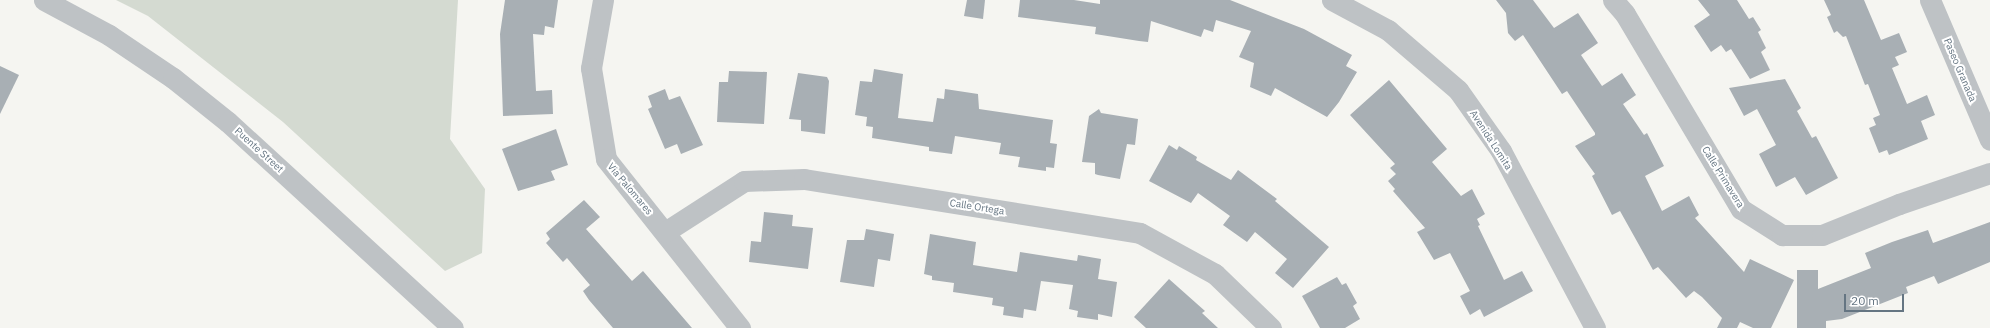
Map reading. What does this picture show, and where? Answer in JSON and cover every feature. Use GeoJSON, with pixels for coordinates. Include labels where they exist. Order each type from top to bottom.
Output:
{"type":"FeatureCollection","features":[{"type":"Feature","properties":{"kind":"street","name":"Puente Street"},"geometry":{"type":"LineString","coordinates":[[44,0],[109,35],[172,78],[228,122],[453,328]]}},
{"type":"Feature","properties":{"kind":"street","name":"Via Palomares"},"geometry":{"type":"LineString","coordinates":[[603,0],[591,68],[606,160],[665,232],[740,328]]}},
{"type":"Feature","properties":{"kind":"street","name":"Avenida Lomita"},"geometry":{"type":"LineString","coordinates":[[1332,0],[1388,30],[1458,90],[1501,151],[1595,328]]}},
{"type":"Feature","properties":{"kind":"street","name":"Calle Primavera"},"geometry":{"type":"LineString","coordinates":[[1612,0],[1625,14],[1741,209],[1782,235],[1822,235],[1899,204],[1990,173]]}},
{"type":"Feature","properties":{"kind":"street","name":"Paseo Granada"},"geometry":{"type":"LineString","coordinates":[[1930,0],[1990,140]]}},
{"type":"Feature","properties":{"kind":"street","name":"Calle Ortega"},"geometry":{"type":"LineString","coordinates":[[665,232],[744,181],[804,179],[1140,233],[1215,274],[1271,328]]}},
{"type":"Feature","properties":{"kind":"shaded area"},"geometry":{"type":"Polygon","coordinates":[[[116,0],[458,0],[450,139],[485,189],[482,253],[445,271],[283,122],[148,16],[116,0]]]}},
{"type":"Feature","properties":{"kind":"building"},"geometry":{"type":"Polygon","coordinates":[[[505,0],[558,0],[554,28],[545,26],[544,35],[533,34],[536,91],[552,90],[553,114],[503,116],[500,34],[505,0]]]}},
{"type":"Feature","properties":{"kind":"building"},"geometry":{"type":"Polygon","coordinates":[[[967,0],[985,0],[983,19],[964,16],[967,0]]]}},
{"type":"Feature","properties":{"kind":"building"},"geometry":{"type":"Polygon","coordinates":[[[1020,0],[1074,0],[1100,4],[1100,0],[1230,0],[1304,29],[1352,55],[1346,66],[1357,72],[1339,102],[1327,117],[1275,88],[1271,96],[1250,87],[1254,63],[1239,57],[1251,31],[1216,20],[1213,32],[1204,29],[1201,37],[1151,21],[1148,42],[1139,41],[1095,34],[1096,27],[1018,17],[1020,0]]]}},
{"type":"Feature","properties":{"kind":"building"},"geometry":{"type":"Polygon","coordinates":[[[1496,0],[1533,0],[1554,28],[1578,13],[1598,43],[1581,55],[1602,86],[1622,73],[1636,95],[1623,104],[1644,135],[1647,133],[1664,166],[1645,176],[1662,211],[1689,196],[1699,215],[1695,218],[1744,272],[1750,259],[1794,280],[1771,328],[1753,328],[1740,322],[1737,328],[1717,328],[1722,318],[1702,297],[1694,291],[1686,298],[1658,267],[1653,270],[1620,211],[1612,215],[1592,176],[1595,174],[1575,146],[1595,135],[1595,133],[1567,91],[1562,94],[1523,35],[1515,41],[1508,33],[1506,13],[1496,0]]]}},
{"type":"Feature","properties":{"kind":"building"},"geometry":{"type":"Polygon","coordinates":[[[1698,0],[1737,0],[1749,19],[1753,17],[1761,30],[1758,32],[1766,48],[1761,52],[1770,70],[1750,79],[1731,49],[1726,52],[1721,45],[1711,52],[1694,26],[1710,15],[1698,0]]]}},
{"type":"Feature","properties":{"kind":"building"},"geometry":{"type":"Polygon","coordinates":[[[1824,0],[1864,0],[1881,40],[1899,33],[1907,52],[1895,57],[1899,65],[1892,68],[1907,104],[1927,95],[1935,115],[1921,121],[1928,139],[1889,155],[1887,150],[1879,153],[1869,128],[1876,125],[1873,118],[1880,115],[1868,84],[1865,85],[1846,36],[1843,37],[1837,31],[1834,33],[1827,17],[1831,15],[1824,0]]]}},
{"type":"Feature","properties":{"kind":"building"},"geometry":{"type":"Polygon","coordinates":[[[0,66],[19,75],[0,114],[0,66]]]}},
{"type":"Feature","properties":{"kind":"building"},"geometry":{"type":"Polygon","coordinates":[[[874,69],[903,74],[898,118],[933,122],[937,98],[944,99],[945,89],[978,94],[979,109],[1053,120],[1050,143],[1057,144],[1054,168],[1046,167],[1046,171],[1018,167],[1020,157],[999,154],[1001,143],[955,136],[952,154],[929,151],[929,147],[872,138],[873,127],[866,126],[867,117],[855,115],[860,81],[872,82],[874,69]]]}},
{"type":"Feature","properties":{"kind":"building"},"geometry":{"type":"Polygon","coordinates":[[[729,71],[767,72],[764,124],[717,122],[719,82],[728,82],[729,71]]]}},
{"type":"Feature","properties":{"kind":"building"},"geometry":{"type":"Polygon","coordinates":[[[798,73],[827,77],[829,81],[825,134],[801,131],[801,120],[789,119],[798,73]]]}},
{"type":"Feature","properties":{"kind":"building"},"geometry":{"type":"Polygon","coordinates":[[[1785,79],[1801,108],[1797,111],[1812,138],[1816,136],[1838,178],[1806,195],[1795,177],[1776,187],[1759,154],[1776,145],[1757,109],[1744,116],[1729,88],[1785,79]]]}},
{"type":"Feature","properties":{"kind":"building"},"geometry":{"type":"Polygon","coordinates":[[[1389,80],[1447,149],[1432,162],[1461,196],[1472,189],[1485,214],[1477,219],[1480,225],[1478,226],[1504,280],[1522,271],[1533,291],[1484,317],[1480,309],[1470,315],[1460,296],[1470,291],[1450,253],[1434,260],[1417,232],[1425,228],[1393,191],[1395,189],[1388,181],[1396,174],[1390,168],[1395,164],[1350,115],[1389,80]]]}},
{"type":"Feature","properties":{"kind":"building"},"geometry":{"type":"Polygon","coordinates":[[[665,89],[669,100],[680,96],[703,145],[681,154],[677,144],[665,149],[648,109],[652,107],[648,96],[665,89]]]}},
{"type":"Feature","properties":{"kind":"building"},"geometry":{"type":"Polygon","coordinates":[[[1099,109],[1101,113],[1138,119],[1135,145],[1127,144],[1120,179],[1095,174],[1095,163],[1082,162],[1089,116],[1099,109]]]}},
{"type":"Feature","properties":{"kind":"building"},"geometry":{"type":"Polygon","coordinates":[[[556,129],[568,165],[551,171],[555,180],[518,191],[502,149],[556,129]]]}},
{"type":"Feature","properties":{"kind":"building"},"geometry":{"type":"Polygon","coordinates":[[[1169,145],[1177,150],[1179,146],[1197,157],[1196,160],[1231,180],[1238,170],[1277,199],[1275,201],[1329,247],[1293,288],[1275,273],[1287,259],[1255,232],[1247,242],[1223,225],[1230,216],[1198,193],[1191,203],[1149,181],[1169,145]]]}},
{"type":"Feature","properties":{"kind":"building"},"geometry":{"type":"Polygon","coordinates":[[[584,200],[600,217],[586,229],[632,281],[643,271],[692,328],[613,328],[589,300],[583,291],[590,285],[567,258],[563,262],[546,243],[550,239],[546,233],[584,200]]]}},
{"type":"Feature","properties":{"kind":"building"},"geometry":{"type":"Polygon","coordinates":[[[764,212],[793,215],[792,226],[813,228],[808,269],[749,262],[751,241],[761,242],[764,212]]]}},
{"type":"Feature","properties":{"kind":"building"},"geometry":{"type":"Polygon","coordinates":[[[1990,222],[1990,262],[1938,284],[1934,276],[1906,287],[1908,293],[1842,319],[1826,321],[1826,328],[1797,328],[1797,270],[1818,270],[1818,289],[1871,268],[1865,253],[1892,242],[1928,230],[1933,243],[1990,222]]]}},
{"type":"Feature","properties":{"kind":"building"},"geometry":{"type":"Polygon","coordinates":[[[866,229],[894,234],[890,261],[878,259],[874,287],[840,282],[847,240],[864,240],[866,229]]]}},
{"type":"Feature","properties":{"kind":"building"},"geometry":{"type":"Polygon","coordinates":[[[930,234],[976,242],[973,265],[1017,272],[1020,252],[1077,261],[1078,255],[1101,259],[1098,279],[1117,282],[1112,317],[1098,314],[1098,320],[1077,317],[1078,311],[1069,309],[1073,285],[1041,281],[1036,311],[1024,309],[1023,318],[1003,315],[1004,307],[992,305],[993,298],[953,292],[954,283],[932,280],[932,276],[924,274],[930,234]]]}},
{"type":"Feature","properties":{"kind":"building"},"geometry":{"type":"Polygon","coordinates":[[[1337,277],[1342,285],[1346,283],[1357,303],[1353,306],[1360,319],[1345,328],[1320,328],[1302,296],[1337,277]]]}},
{"type":"Feature","properties":{"kind":"building"},"geometry":{"type":"Polygon","coordinates":[[[1169,279],[1205,311],[1202,313],[1218,328],[1146,328],[1134,317],[1169,279]]]}}]}
